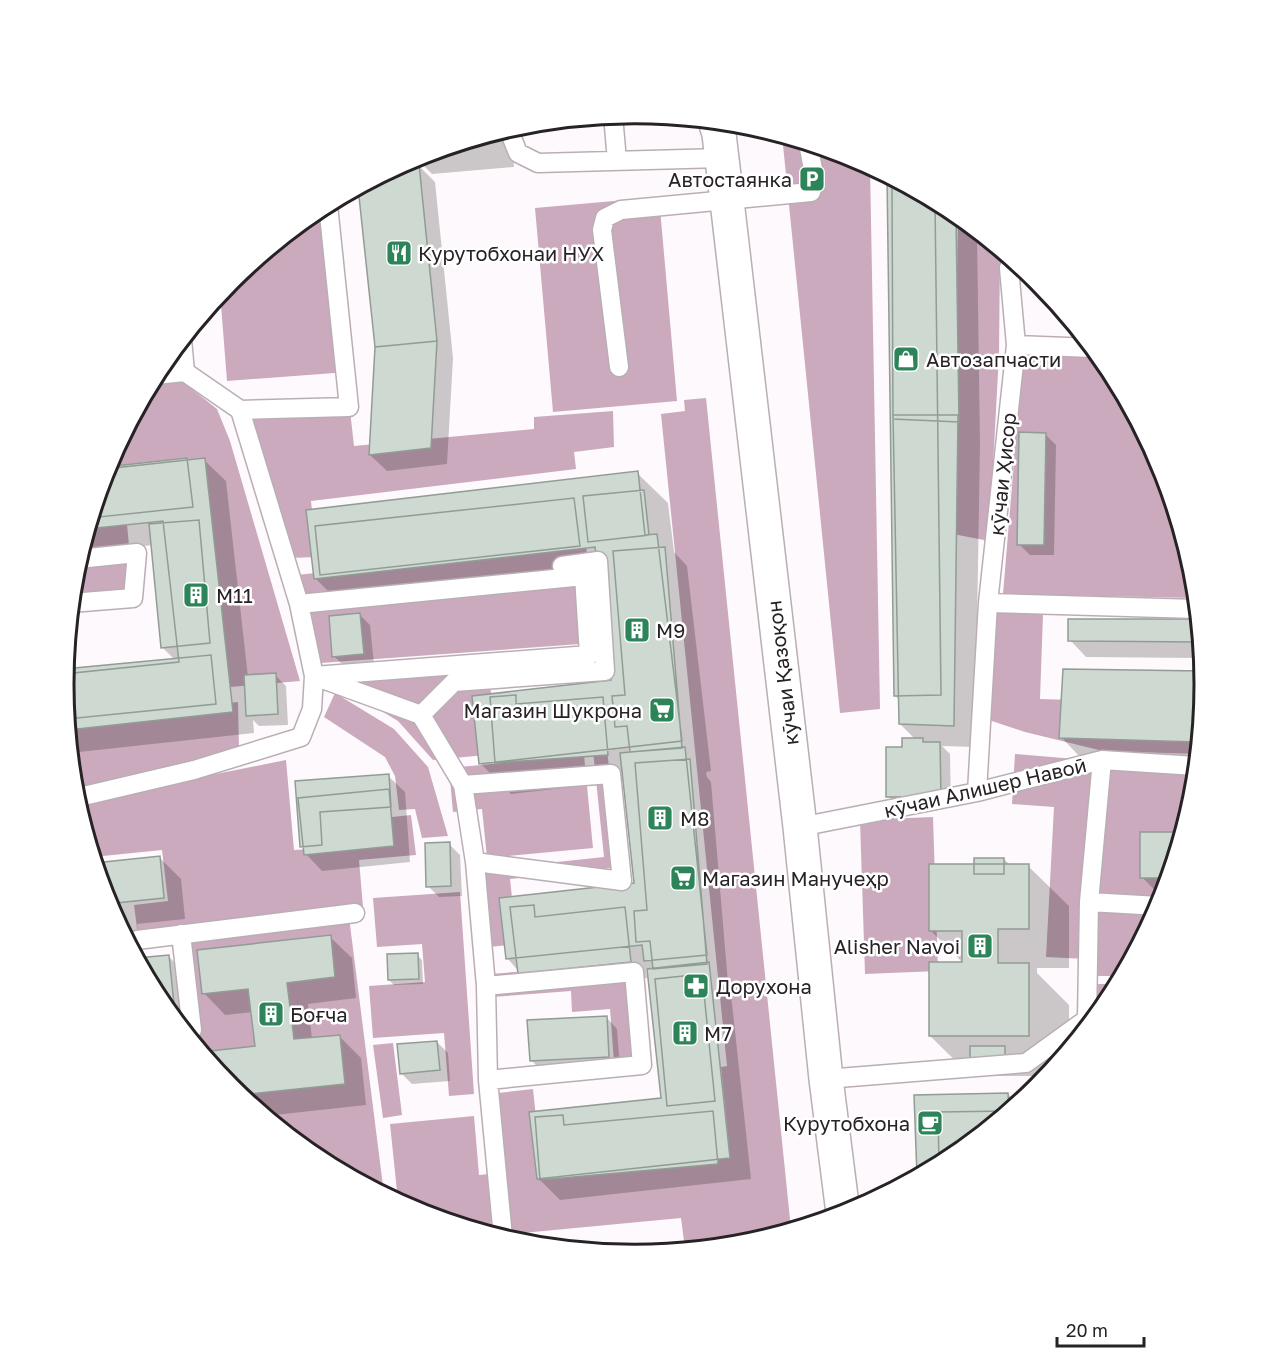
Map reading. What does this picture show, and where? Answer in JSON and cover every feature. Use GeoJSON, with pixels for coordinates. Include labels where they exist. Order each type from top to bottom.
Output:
{"type":"FeatureCollection","features":[{"type":"Feature","properties":{"kind":"street","name":"кӯчаи Қазоқон"},"geometry":{"type":"LineString","coordinates":[[719,134],[842,1203]]}},
{"type":"Feature","properties":{"kind":"lane"},"geometry":{"type":"LineString","coordinates":[[614,125],[617,161]]}},
{"type":"Feature","properties":{"kind":"lane"},"geometry":{"type":"LineString","coordinates":[[512,137],[518,153],[538,163],[617,161],[719,134]]}},
{"type":"Feature","properties":{"kind":"lane"},"geometry":{"type":"LineString","coordinates":[[619,367],[602,230],[604,218],[621,210],[811,192],[815,180],[810,152]]}},
{"type":"Feature","properties":{"kind":"lane"},"geometry":{"type":"LineString","coordinates":[[167,374],[185,372],[240,410],[349,406],[329,214]]}},
{"type":"Feature","properties":{"kind":"lane","name":"кӯчаи Ҳисор"},"geometry":{"type":"LineString","coordinates":[[977,792],[988,603],[1016,345],[1009,268]]}},
{"type":"Feature","properties":{"kind":"lane"},"geometry":{"type":"LineString","coordinates":[[1016,345],[1081,348]]}},
{"type":"Feature","properties":{"kind":"lane"},"geometry":{"type":"LineString","coordinates":[[183,351],[185,372]]}},
{"type":"Feature","properties":{"kind":"lane"},"geometry":{"type":"LineString","coordinates":[[85,796],[194,770],[301,737],[312,709],[314,676],[299,604],[240,410]]}},
{"type":"Feature","properties":{"kind":"lane"},"geometry":{"type":"LineString","coordinates":[[79,602],[133,598],[137,553],[88,558]]}},
{"type":"Feature","properties":{"kind":"lane"},"geometry":{"type":"LineString","coordinates":[[299,604],[598,561],[605,671],[454,682],[421,715]]}},
{"type":"Feature","properties":{"kind":"lane"},"geometry":{"type":"LineString","coordinates":[[299,604],[584,576],[589,655],[314,676]]}},
{"type":"Feature","properties":{"kind":"lane"},"geometry":{"type":"LineString","coordinates":[[988,603],[1189,609]]}},
{"type":"Feature","properties":{"kind":"lane"},"geometry":{"type":"LineString","coordinates":[[314,676],[421,715],[463,785],[475,862],[486,986],[488,1080],[502,1227]]}},
{"type":"Feature","properties":{"kind":"lane"},"geometry":{"type":"LineString","coordinates":[[1102,760],[1188,765]]}},
{"type":"Feature","properties":{"kind":"lane","name":"кӯчаи Алишер Навоӣ"},"geometry":{"type":"LineString","coordinates":[[800,827],[977,792],[1102,760],[1089,902],[1088,1010]]}},
{"type":"Feature","properties":{"kind":"lane"},"geometry":{"type":"LineString","coordinates":[[463,785],[611,774],[622,881],[475,862]]}},
{"type":"Feature","properties":{"kind":"lane"},"geometry":{"type":"LineString","coordinates":[[1089,902],[1148,905]]}},
{"type":"Feature","properties":{"kind":"lane"},"geometry":{"type":"LineString","coordinates":[[137,940],[355,913]]}},
{"type":"Feature","properties":{"kind":"lane"},"geometry":{"type":"LineString","coordinates":[[181,934],[192,1027]]}},
{"type":"Feature","properties":{"kind":"lane"},"geometry":{"type":"LineString","coordinates":[[486,986],[634,972],[642,1065],[488,1080]]}},
{"type":"Feature","properties":{"kind":"lane","name":"кӯчаи Алишер Навоӣ"},"geometry":{"type":"LineString","coordinates":[[826,1079],[1026,1063],[1072,1032]]}},
{"type":"Feature","properties":{"kind":"shaded area"},"geometry":{"type":"Polygon","coordinates":[[[783,144],[814,153],[870,176],[880,709],[840,713],[783,144]]]}},
{"type":"Feature","properties":{"kind":"shaded area"},"geometry":{"type":"Polygon","coordinates":[[[659,197],[677,401],[553,412],[535,208],[659,197]]]}},
{"type":"Feature","properties":{"kind":"shaded area"},"geometry":{"type":"Polygon","coordinates":[[[336,210],[348,372],[227,381],[221,305],[264,262],[336,210]]]}},
{"type":"Feature","properties":{"kind":"shaded area"},"geometry":{"type":"Polygon","coordinates":[[[958,227],[1000,260],[999,354],[989,541],[953,534],[958,227]]]}},
{"type":"Feature","properties":{"kind":"shaded area"},"geometry":{"type":"Polygon","coordinates":[[[1023,354],[1088,357],[1136,436],[1151,469],[1164,503],[1187,598],[1003,594],[1023,354]]]}},
{"type":"Feature","properties":{"kind":"shaded area"},"geometry":{"type":"Polygon","coordinates":[[[183,382],[217,409],[230,441],[300,681],[196,690],[181,507],[100,515],[131,436],[161,384],[183,382]]]}},
{"type":"Feature","properties":{"kind":"shaded area"},"geometry":{"type":"Polygon","coordinates":[[[706,398],[790,1221],[743,1233],[684,1241],[681,1218],[524,1233],[512,1230],[498,1093],[533,1089],[541,1165],[729,1146],[721,1067],[727,1066],[661,414],[685,411],[684,400],[706,398]]]}},
{"type":"Feature","properties":{"kind":"shaded area"},"geometry":{"type":"Polygon","coordinates":[[[349,401],[354,446],[534,429],[534,417],[613,411],[614,447],[574,452],[576,469],[311,501],[316,548],[373,555],[289,558],[244,406],[349,401]]]}},
{"type":"Feature","properties":{"kind":"shaded area"},"geometry":{"type":"Polygon","coordinates":[[[127,525],[135,605],[78,611],[84,574],[96,528],[127,525]]]}},
{"type":"Feature","properties":{"kind":"shaded area"},"geometry":{"type":"Polygon","coordinates":[[[586,543],[594,643],[321,663],[297,575],[586,543]]]}},
{"type":"Feature","properties":{"kind":"shaded area"},"geometry":{"type":"Polygon","coordinates":[[[995,613],[1043,614],[1040,699],[1193,704],[1189,754],[1103,751],[1025,732],[983,718],[995,613]]]}},
{"type":"Feature","properties":{"kind":"shaded area"},"geometry":{"type":"Polygon","coordinates":[[[489,669],[496,754],[433,760],[398,721],[338,685],[337,677],[489,669]]]}},
{"type":"Feature","properties":{"kind":"shaded area"},"geometry":{"type":"Polygon","coordinates":[[[335,693],[394,729],[428,767],[448,836],[422,838],[415,809],[399,810],[395,776],[385,757],[324,717],[335,693]]]}},
{"type":"Feature","properties":{"kind":"shaded area"},"geometry":{"type":"Polygon","coordinates":[[[238,702],[239,750],[84,792],[75,721],[238,702]]]}},
{"type":"Feature","properties":{"kind":"shaded area"},"geometry":{"type":"Polygon","coordinates":[[[607,749],[620,867],[510,879],[517,944],[481,948],[473,871],[604,857],[593,751],[607,749]]]}},
{"type":"Feature","properties":{"kind":"shaded area"},"geometry":{"type":"Polygon","coordinates":[[[1015,754],[1098,761],[1086,959],[1046,957],[1054,807],[1012,804],[1015,754]]]}},
{"type":"Feature","properties":{"kind":"shaded area"},"geometry":{"type":"Polygon","coordinates":[[[584,755],[593,848],[487,858],[482,809],[453,812],[449,768],[584,755]]]}},
{"type":"Feature","properties":{"kind":"shaded area"},"geometry":{"type":"Polygon","coordinates":[[[286,760],[294,850],[328,848],[326,824],[411,815],[416,855],[359,860],[363,907],[138,936],[134,905],[168,901],[162,850],[101,856],[87,803],[286,760]]]}},
{"type":"Feature","properties":{"kind":"shaded area"},"geometry":{"type":"Polygon","coordinates":[[[1106,765],[1187,768],[1183,793],[1164,864],[1151,898],[1136,931],[1111,976],[1094,976],[1106,765]]]}},
{"type":"Feature","properties":{"kind":"shaded area"},"geometry":{"type":"Polygon","coordinates":[[[933,817],[938,971],[865,974],[860,820],[933,817]]]}},
{"type":"Feature","properties":{"kind":"shaded area"},"geometry":{"type":"Polygon","coordinates":[[[460,892],[474,1094],[449,1096],[444,1033],[373,1038],[369,986],[425,982],[422,944],[377,947],[373,898],[460,892]]]}},
{"type":"Feature","properties":{"kind":"shaded area"},"geometry":{"type":"Polygon","coordinates":[[[349,917],[383,1184],[322,1149],[293,1128],[264,1105],[212,1053],[189,1025],[186,940],[349,917]]]}},
{"type":"Feature","properties":{"kind":"shaded area"},"geometry":{"type":"Polygon","coordinates":[[[631,963],[639,1061],[614,1062],[610,1009],[572,1012],[571,991],[492,997],[490,974],[631,963]]]}},
{"type":"Feature","properties":{"kind":"shaded area"},"geometry":{"type":"Polygon","coordinates":[[[1096,984],[1106,984],[1099,995],[1096,1000],[1096,984]]]}},
{"type":"Feature","properties":{"kind":"shaded area"},"geometry":{"type":"Polygon","coordinates":[[[393,1043],[402,1115],[383,1118],[373,1045],[393,1043]]]}},
{"type":"Feature","properties":{"kind":"shaded area"},"geometry":{"type":"Polygon","coordinates":[[[474,1116],[479,1175],[489,1174],[493,1225],[453,1214],[397,1191],[390,1124],[474,1116]]]}},
{"type":"Feature","properties":{"kind":"building"},"geometry":{"type":"Polygon","coordinates":[[[419,166],[437,341],[375,347],[359,196],[419,166]]]}},
{"type":"Feature","properties":{"kind":"building"},"geometry":{"type":"Polygon","coordinates":[[[887,184],[935,212],[941,695],[894,696],[887,184]]]}},
{"type":"Feature","properties":{"kind":"building"},"geometry":{"type":"Polygon","coordinates":[[[892,187],[956,226],[959,422],[893,419],[892,187]]]}},
{"type":"Feature","properties":{"kind":"building"},"geometry":{"type":"Polygon","coordinates":[[[437,341],[431,448],[369,455],[375,347],[437,341]]]}},
{"type":"Feature","properties":{"kind":"building"},"geometry":{"type":"Polygon","coordinates":[[[893,415],[958,415],[954,726],[899,724],[893,415]]]}},
{"type":"Feature","properties":{"kind":"building"},"geometry":{"type":"Polygon","coordinates":[[[1019,432],[1046,433],[1044,545],[1017,545],[1019,432]]]}},
{"type":"Feature","properties":{"kind":"building"},"geometry":{"type":"Polygon","coordinates":[[[187,458],[193,507],[99,517],[117,466],[187,458]]]}},
{"type":"Feature","properties":{"kind":"building","name":"М11"},"geometry":{"type":"Polygon","coordinates":[[[205,458],[233,712],[76,729],[74,673],[179,662],[163,521],[96,528],[117,468],[205,458]]]}},
{"type":"Feature","properties":{"kind":"building","name":"М9"},"geometry":{"type":"Polygon","coordinates":[[[638,471],[645,535],[657,534],[682,741],[479,764],[472,696],[611,680],[595,547],[314,579],[306,510],[638,471]]]}},
{"type":"Feature","properties":{"kind":"building"},"geometry":{"type":"Polygon","coordinates":[[[644,490],[649,535],[588,542],[583,496],[644,490]]]}},
{"type":"Feature","properties":{"kind":"building"},"geometry":{"type":"Polygon","coordinates":[[[574,498],[580,546],[320,575],[315,526],[574,498]]]}},
{"type":"Feature","properties":{"kind":"building"},"geometry":{"type":"Polygon","coordinates":[[[199,520],[210,643],[161,648],[149,524],[199,520]]]}},
{"type":"Feature","properties":{"kind":"building"},"geometry":{"type":"Polygon","coordinates":[[[665,547],[682,748],[630,752],[627,726],[615,727],[612,696],[625,695],[613,551],[665,547]]]}},
{"type":"Feature","properties":{"kind":"building"},"geometry":{"type":"Polygon","coordinates":[[[360,613],[364,654],[332,657],[329,616],[360,613]]]}},
{"type":"Feature","properties":{"kind":"building"},"geometry":{"type":"Polygon","coordinates":[[[1068,619],[1190,619],[1192,642],[1068,641],[1068,619]]]}},
{"type":"Feature","properties":{"kind":"building"},"geometry":{"type":"Polygon","coordinates":[[[211,655],[216,704],[75,718],[74,668],[211,655]]]}},
{"type":"Feature","properties":{"kind":"building"},"geometry":{"type":"Polygon","coordinates":[[[1063,669],[1193,671],[1190,742],[1059,738],[1063,669]]]}},
{"type":"Feature","properties":{"kind":"building"},"geometry":{"type":"Polygon","coordinates":[[[276,673],[278,714],[246,716],[244,675],[276,673]]]}},
{"type":"Feature","properties":{"kind":"building"},"geometry":{"type":"Polygon","coordinates":[[[516,695],[516,704],[603,697],[608,755],[495,763],[490,697],[516,695]]]}},
{"type":"Feature","properties":{"kind":"building"},"geometry":{"type":"Polygon","coordinates":[[[902,738],[923,738],[923,742],[940,742],[941,797],[886,797],[886,747],[902,747],[902,738]]]}},
{"type":"Feature","properties":{"kind":"building","name":"М8"},"geometry":{"type":"Polygon","coordinates":[[[685,747],[707,955],[644,961],[642,945],[506,959],[499,898],[634,883],[620,753],[685,747]]]}},
{"type":"Feature","properties":{"kind":"building"},"geometry":{"type":"Polygon","coordinates":[[[690,759],[707,964],[653,969],[650,941],[636,942],[634,911],[647,910],[635,763],[690,759]]]}},
{"type":"Feature","properties":{"kind":"building"},"geometry":{"type":"Polygon","coordinates":[[[389,774],[391,807],[320,812],[322,845],[300,847],[295,781],[389,774]]]}},
{"type":"Feature","properties":{"kind":"building"},"geometry":{"type":"Polygon","coordinates":[[[389,789],[394,846],[304,855],[298,798],[389,789]]]}},
{"type":"Feature","properties":{"kind":"building"},"geometry":{"type":"Polygon","coordinates":[[[1140,832],[1173,832],[1159,878],[1140,878],[1140,832]]]}},
{"type":"Feature","properties":{"kind":"building"},"geometry":{"type":"Polygon","coordinates":[[[450,842],[451,886],[426,887],[425,843],[450,842]]]}},
{"type":"Feature","properties":{"kind":"building"},"geometry":{"type":"Polygon","coordinates":[[[160,856],[164,898],[118,903],[102,862],[160,856]]]}},
{"type":"Feature","properties":{"kind":"building"},"geometry":{"type":"Polygon","coordinates":[[[974,858],[1004,858],[1004,874],[974,874],[974,858]]]}},
{"type":"Feature","properties":{"kind":"building","name":"Alisher Navoi"},"geometry":{"type":"Polygon","coordinates":[[[929,864],[1029,864],[1029,929],[998,929],[998,963],[1029,963],[1029,1036],[929,1036],[929,962],[962,962],[962,931],[929,931],[929,864]]]}},
{"type":"Feature","properties":{"kind":"building"},"geometry":{"type":"Polygon","coordinates":[[[534,905],[535,917],[625,907],[631,962],[518,974],[510,907],[534,905]]]}},
{"type":"Feature","properties":{"kind":"building","name":"Боғча"},"geometry":{"type":"Polygon","coordinates":[[[331,935],[335,977],[287,983],[294,1039],[340,1035],[345,1084],[253,1094],[210,1051],[255,1046],[248,989],[202,994],[197,950],[331,935]]]}},
{"type":"Feature","properties":{"kind":"building"},"geometry":{"type":"Polygon","coordinates":[[[418,953],[419,979],[388,980],[387,954],[418,953]]]}},
{"type":"Feature","properties":{"kind":"building"},"geometry":{"type":"Polygon","coordinates":[[[169,955],[174,1003],[168,995],[146,957],[169,955]]]}},
{"type":"Feature","properties":{"kind":"building","name":"М7"},"geometry":{"type":"Polygon","coordinates":[[[709,962],[730,1158],[537,1179],[529,1112],[661,1098],[647,969],[709,962]]]}},
{"type":"Feature","properties":{"kind":"building"},"geometry":{"type":"Polygon","coordinates":[[[702,974],[715,1101],[667,1106],[655,979],[702,974]]]}},
{"type":"Feature","properties":{"kind":"building"},"geometry":{"type":"Polygon","coordinates":[[[607,1016],[609,1057],[530,1061],[527,1020],[607,1016]]]}},
{"type":"Feature","properties":{"kind":"building"},"geometry":{"type":"Polygon","coordinates":[[[437,1041],[440,1070],[400,1074],[397,1044],[437,1041]]]}},
{"type":"Feature","properties":{"kind":"building"},"geometry":{"type":"Polygon","coordinates":[[[970,1046],[1005,1046],[1005,1059],[970,1059],[970,1046]]]}},
{"type":"Feature","properties":{"kind":"building"},"geometry":{"type":"Polygon","coordinates":[[[1008,1093],[1008,1100],[945,1149],[917,1166],[914,1095],[1008,1093]]]}},
{"type":"Feature","properties":{"kind":"building"},"geometry":{"type":"Polygon","coordinates":[[[713,1111],[718,1164],[540,1180],[535,1117],[563,1115],[564,1125],[713,1111]]]}},
{"type":"Feature","properties":{"kind":"building"},"geometry":{"type":"Polygon","coordinates":[[[995,1111],[939,1153],[938,1112],[995,1111]]]}},
{"type":"Feature","properties":{"kind":"place","name":"Автостаянка"},"geometry":{"type":"Point","coordinates":[812,179]}},
{"type":"Feature","properties":{"kind":"place","name":"Курутобхонаи НУХ"},"geometry":{"type":"Point","coordinates":[399,253]}},
{"type":"Feature","properties":{"kind":"place","name":"Автозапчасти"},"geometry":{"type":"Point","coordinates":[906,359]}},
{"type":"Feature","properties":{"kind":"place","name":"М11"},"geometry":{"type":"Point","coordinates":[196,595]}},
{"type":"Feature","properties":{"kind":"place","name":"М9"},"geometry":{"type":"Point","coordinates":[637,630]}},
{"type":"Feature","properties":{"kind":"place","name":"Магазин Шукрона"},"geometry":{"type":"Point","coordinates":[662,710]}},
{"type":"Feature","properties":{"kind":"place","name":"М8"},"geometry":{"type":"Point","coordinates":[660,818]}},
{"type":"Feature","properties":{"kind":"place","name":"Магазин Манучеҳр"},"geometry":{"type":"Point","coordinates":[683,878]}},
{"type":"Feature","properties":{"kind":"place","name":"Alisher Navoi"},"geometry":{"type":"Point","coordinates":[980,946]}},
{"type":"Feature","properties":{"kind":"place","name":"Дорухона"},"geometry":{"type":"Point","coordinates":[696,986]}},
{"type":"Feature","properties":{"kind":"place","name":"Боғча"},"geometry":{"type":"Point","coordinates":[271,1014]}},
{"type":"Feature","properties":{"kind":"place","name":"М7"},"geometry":{"type":"Point","coordinates":[685,1033]}},
{"type":"Feature","properties":{"kind":"place","name":"Курутобхона"},"geometry":{"type":"Point","coordinates":[930,1123]}}]}
